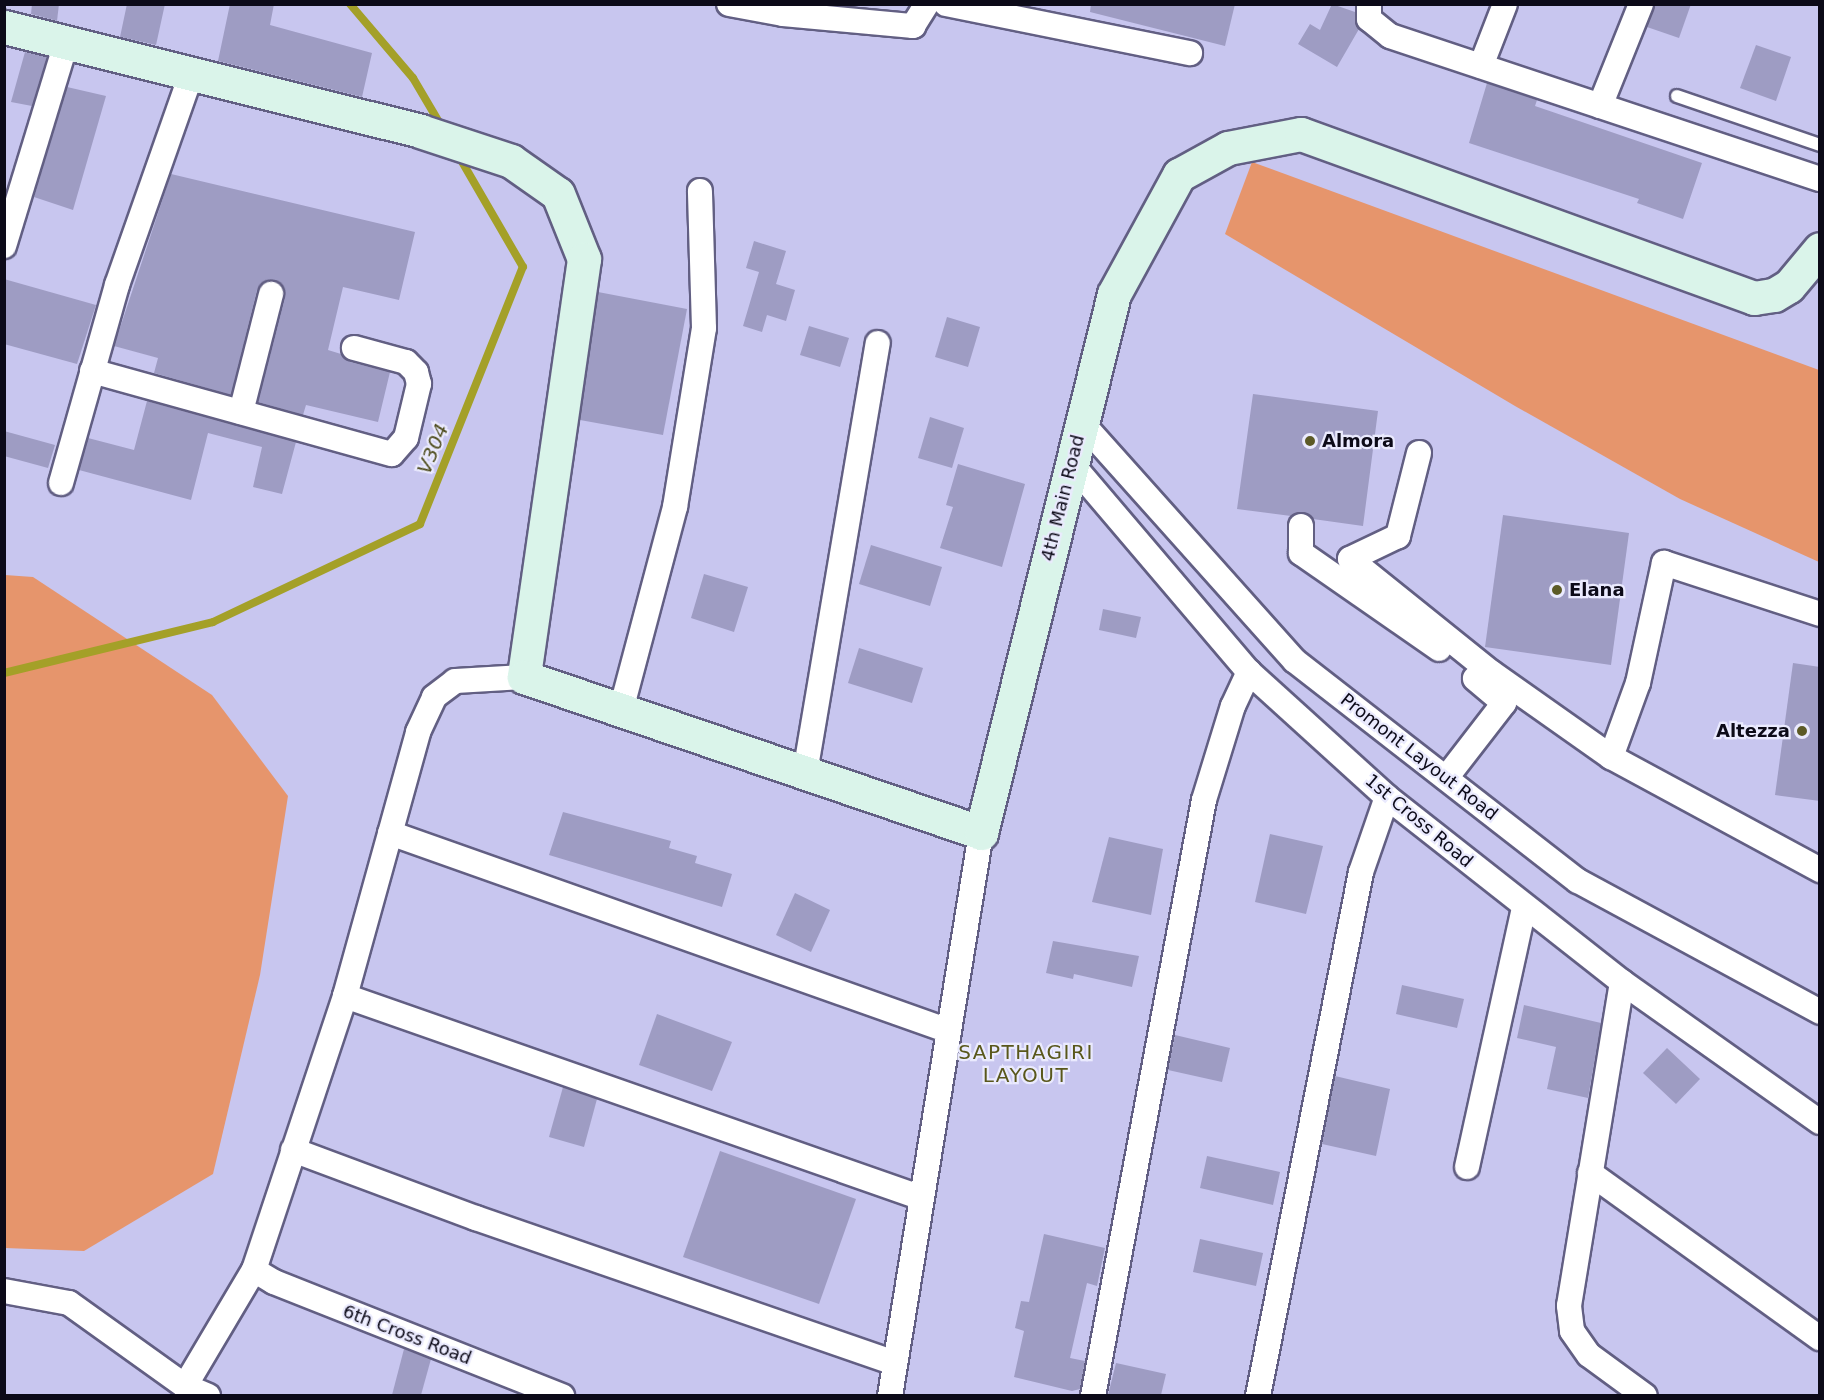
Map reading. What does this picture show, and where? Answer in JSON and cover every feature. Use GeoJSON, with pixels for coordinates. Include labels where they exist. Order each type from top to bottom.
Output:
{"type":"FeatureCollection","features":[{"type":"Feature","properties":{"kind":"street"},"geometry":{"type":"LineString","coordinates":[[729,4],[783,14],[913,26],[927,4]]}},
{"type":"Feature","properties":{"kind":"street"},"geometry":{"type":"LineString","coordinates":[[946,4],[1190,53]]}},
{"type":"Feature","properties":{"kind":"street"},"geometry":{"type":"LineString","coordinates":[[1369,4],[1370,19],[1390,36],[1820,179]]}},
{"type":"Feature","properties":{"kind":"street"},"geometry":{"type":"LineString","coordinates":[[1481,66],[1505,4]]}},
{"type":"Feature","properties":{"kind":"street"},"geometry":{"type":"LineString","coordinates":[[1600,106],[1641,4]]}},
{"type":"Feature","properties":{"kind":"street"},"geometry":{"type":"LineString","coordinates":[[4,27],[420,131],[511,161],[558,194],[584,259],[524,676]]}},
{"type":"Feature","properties":{"kind":"street"},"geometry":{"type":"LineString","coordinates":[[4,246],[66,43]]}},
{"type":"Feature","properties":{"kind":"street"},"geometry":{"type":"LineString","coordinates":[[61,483],[117,285],[191,75]]}},
{"type":"Feature","properties":{"kind":"street","name":"4th Main Road"},"geometry":{"type":"LineString","coordinates":[[981,833],[1114,294],[1179,175],[1228,148],[1301,134],[1754,297],[1774,295],[1789,286],[1820,249]]}},
{"type":"Feature","properties":{"kind":"street"},"geometry":{"type":"LineString","coordinates":[[621,710],[675,507],[704,328],[700,192]]}},
{"type":"Feature","properties":{"kind":"street"},"geometry":{"type":"LineString","coordinates":[[241,412],[271,294]]}},
{"type":"Feature","properties":{"kind":"street"},"geometry":{"type":"LineString","coordinates":[[805,773],[878,343]]}},
{"type":"Feature","properties":{"kind":"street"},"geometry":{"type":"LineString","coordinates":[[92,372],[392,454],[406,438],[419,384],[416,372],[406,362],[354,348]]}},
{"type":"Feature","properties":{"kind":"street","name":"Promont Layout Road"},"geometry":{"type":"LineString","coordinates":[[1082,423],[1295,662],[1578,881],[1820,1012]]}},
{"type":"Feature","properties":{"kind":"street"},"geometry":{"type":"LineString","coordinates":[[1419,453],[1398,536],[1350,559],[1492,673],[1611,757],[1820,870]]}},
{"type":"Feature","properties":{"kind":"street","name":"1st Cross Road"},"geometry":{"type":"LineString","coordinates":[[1071,463],[1249,672],[1387,797],[1622,982],[1820,1122]]}},
{"type":"Feature","properties":{"kind":"street"},"geometry":{"type":"LineString","coordinates":[[1301,526],[1301,553],[1437,648],[1504,703],[1446,778]]}},
{"type":"Feature","properties":{"kind":"street"},"geometry":{"type":"LineString","coordinates":[[1611,757],[1638,683],[1664,563],[1820,614]]}},
{"type":"Feature","properties":{"kind":"street"},"geometry":{"type":"LineString","coordinates":[[1093,1395],[1204,800],[1233,706],[1249,672]]}},
{"type":"Feature","properties":{"kind":"street"},"geometry":{"type":"LineString","coordinates":[[185,1386],[254,1270],[345,996],[418,732],[434,697],[455,681],[524,676],[981,833],[890,1395]]}},
{"type":"Feature","properties":{"kind":"street"},"geometry":{"type":"LineString","coordinates":[[1258,1395],[1360,872],[1387,797]]}},
{"type":"Feature","properties":{"kind":"street"},"geometry":{"type":"LineString","coordinates":[[390,833],[949,1031]]}},
{"type":"Feature","properties":{"kind":"street"},"geometry":{"type":"LineString","coordinates":[[1467,1167],[1524,907]]}},
{"type":"Feature","properties":{"kind":"street"},"geometry":{"type":"LineString","coordinates":[[1622,982],[1569,1306],[1572,1331],[1589,1355],[1645,1395]]}},
{"type":"Feature","properties":{"kind":"street"},"geometry":{"type":"LineString","coordinates":[[345,996],[922,1198]]}},
{"type":"Feature","properties":{"kind":"street"},"geometry":{"type":"LineString","coordinates":[[293,1150],[895,1363]]}},
{"type":"Feature","properties":{"kind":"street"},"geometry":{"type":"LineString","coordinates":[[1590,1173],[1820,1338]]}},
{"type":"Feature","properties":{"kind":"street","name":"6th Cross Road"},"geometry":{"type":"LineString","coordinates":[[254,1270],[274,1282],[562,1395]]}},
{"type":"Feature","properties":{"kind":"street"},"geometry":{"type":"LineString","coordinates":[[4,1291],[69,1304],[185,1386],[208,1395]]}},
{"type":"Feature","properties":{"kind":"lane"},"geometry":{"type":"LineString","coordinates":[[1677,96],[1820,145]]}},
{"type":"Feature","properties":{"kind":"shaded area"},"geometry":{"type":"Polygon","coordinates":[[[1252,162],[1819,370],[1819,562],[1680,499],[1515,406],[1225,234],[1252,162]]]}},
{"type":"Feature","properties":{"kind":"shaded area"},"geometry":{"type":"Polygon","coordinates":[[[5,575],[33,577],[212,695],[288,796],[260,975],[213,1174],[84,1251],[5,1248],[5,575]]]}},
{"type":"Feature","properties":{"kind":"building"},"geometry":{"type":"Polygon","coordinates":[[[32,4],[59,4],[57,21],[31,14],[32,4]]]}},
{"type":"Feature","properties":{"kind":"building"},"geometry":{"type":"Polygon","coordinates":[[[127,4],[165,4],[156,45],[120,37],[127,4]]]}},
{"type":"Feature","properties":{"kind":"building"},"geometry":{"type":"Polygon","coordinates":[[[230,4],[274,4],[270,25],[372,53],[362,97],[218,61],[230,4]]]}},
{"type":"Feature","properties":{"kind":"building"},"geometry":{"type":"Polygon","coordinates":[[[1091,4],[1235,4],[1225,46],[1090,12],[1091,4]]]}},
{"type":"Feature","properties":{"kind":"building"},"geometry":{"type":"Polygon","coordinates":[[[1332,4],[1355,12],[1359,29],[1337,67],[1298,44],[1310,24],[1320,30],[1332,4]]]}},
{"type":"Feature","properties":{"kind":"building"},"geometry":{"type":"Polygon","coordinates":[[[1655,4],[1691,4],[1679,38],[1647,27],[1655,4]]]}},
{"type":"Feature","properties":{"kind":"building"},"geometry":{"type":"Polygon","coordinates":[[[1756,45],[1791,57],[1776,101],[1740,88],[1756,45]]]}},
{"type":"Feature","properties":{"kind":"building"},"geometry":{"type":"Polygon","coordinates":[[[25,52],[47,57],[32,106],[11,102],[25,52]]]}},
{"type":"Feature","properties":{"kind":"building"},"geometry":{"type":"Polygon","coordinates":[[[1487,83],[1537,100],[1535,106],[1702,163],[1683,219],[1637,203],[1639,199],[1469,143],[1487,83]]]}},
{"type":"Feature","properties":{"kind":"building"},"geometry":{"type":"Polygon","coordinates":[[[67,87],[106,96],[73,210],[34,197],[67,87]]]}},
{"type":"Feature","properties":{"kind":"building"},"geometry":{"type":"Polygon","coordinates":[[[171,174],[415,232],[399,300],[343,287],[328,350],[341,354],[350,362],[390,372],[378,422],[306,405],[303,415],[258,402],[285,298],[284,290],[275,280],[267,281],[257,290],[231,395],[154,373],[158,358],[114,346],[171,174]]]}},
{"type":"Feature","properties":{"kind":"building"},"geometry":{"type":"Polygon","coordinates":[[[754,241],[786,251],[776,284],[795,290],[786,321],[767,315],[762,332],[743,326],[759,272],[746,268],[754,241]]]}},
{"type":"Feature","properties":{"kind":"building"},"geometry":{"type":"Polygon","coordinates":[[[4,279],[96,305],[77,364],[4,344],[4,279]]]}},
{"type":"Feature","properties":{"kind":"building"},"geometry":{"type":"Polygon","coordinates":[[[598,292],[687,309],[663,435],[580,420],[598,292]]]}},
{"type":"Feature","properties":{"kind":"building"},"geometry":{"type":"Polygon","coordinates":[[[947,317],[980,327],[968,367],[935,357],[947,317]]]}},
{"type":"Feature","properties":{"kind":"building"},"geometry":{"type":"Polygon","coordinates":[[[809,326],[849,338],[840,367],[800,355],[809,326]]]}},
{"type":"Feature","properties":{"kind":"building","name":"Almora"},"geometry":{"type":"Polygon","coordinates":[[[1253,394],[1378,411],[1363,526],[1313,519],[1302,512],[1291,516],[1237,509],[1253,394]]]}},
{"type":"Feature","properties":{"kind":"building"},"geometry":{"type":"Polygon","coordinates":[[[147,401],[296,442],[282,494],[253,487],[262,447],[208,433],[191,500],[79,470],[88,438],[134,450],[147,401]]]}},
{"type":"Feature","properties":{"kind":"building"},"geometry":{"type":"Polygon","coordinates":[[[930,417],[964,428],[952,468],[918,458],[930,417]]]}},
{"type":"Feature","properties":{"kind":"building"},"geometry":{"type":"Polygon","coordinates":[[[4,431],[55,445],[48,468],[4,456],[4,431]]]}},
{"type":"Feature","properties":{"kind":"building"},"geometry":{"type":"Polygon","coordinates":[[[958,464],[1025,484],[1002,567],[940,548],[953,507],[946,505],[958,464]]]}},
{"type":"Feature","properties":{"kind":"building","name":"Elana"},"geometry":{"type":"Polygon","coordinates":[[[1503,515],[1629,533],[1611,665],[1485,647],[1503,515]]]}},
{"type":"Feature","properties":{"kind":"building"},"geometry":{"type":"Polygon","coordinates":[[[871,545],[942,567],[930,606],[859,584],[871,545]]]}},
{"type":"Feature","properties":{"kind":"building"},"geometry":{"type":"Polygon","coordinates":[[[704,574],[748,587],[734,632],[691,618],[704,574]]]}},
{"type":"Feature","properties":{"kind":"building"},"geometry":{"type":"Polygon","coordinates":[[[1103,609],[1141,617],[1136,638],[1099,630],[1103,609]]]}},
{"type":"Feature","properties":{"kind":"building"},"geometry":{"type":"Polygon","coordinates":[[[859,648],[923,668],[912,703],[848,683],[859,648]]]}},
{"type":"Feature","properties":{"kind":"building","name":"Altezza"},"geometry":{"type":"Polygon","coordinates":[[[1793,663],[1820,667],[1820,801],[1775,795],[1793,663]]]}},
{"type":"Feature","properties":{"kind":"building"},"geometry":{"type":"Polygon","coordinates":[[[563,812],[671,841],[669,848],[697,856],[695,863],[732,874],[722,907],[549,855],[563,812]]]}},
{"type":"Feature","properties":{"kind":"building"},"geometry":{"type":"Polygon","coordinates":[[[1270,834],[1323,846],[1306,914],[1255,902],[1270,834]]]}},
{"type":"Feature","properties":{"kind":"building"},"geometry":{"type":"Polygon","coordinates":[[[1109,837],[1163,849],[1151,915],[1092,902],[1109,837]]]}},
{"type":"Feature","properties":{"kind":"building"},"geometry":{"type":"Polygon","coordinates":[[[795,893],[830,910],[811,952],[776,935],[795,893]]]}},
{"type":"Feature","properties":{"kind":"building"},"geometry":{"type":"Polygon","coordinates":[[[1053,941],[1139,956],[1132,987],[1074,974],[1073,979],[1046,973],[1053,941]]]}},
{"type":"Feature","properties":{"kind":"building"},"geometry":{"type":"Polygon","coordinates":[[[1402,985],[1464,999],[1457,1028],[1396,1014],[1402,985]]]}},
{"type":"Feature","properties":{"kind":"building"},"geometry":{"type":"Polygon","coordinates":[[[1524,1005],[1601,1023],[1588,1098],[1547,1089],[1556,1047],[1517,1038],[1524,1005]]]}},
{"type":"Feature","properties":{"kind":"building"},"geometry":{"type":"Polygon","coordinates":[[[657,1014],[732,1042],[712,1091],[639,1065],[657,1014]]]}},
{"type":"Feature","properties":{"kind":"building"},"geometry":{"type":"Polygon","coordinates":[[[1175,1035],[1230,1048],[1222,1082],[1168,1070],[1175,1035]]]}},
{"type":"Feature","properties":{"kind":"building"},"geometry":{"type":"Polygon","coordinates":[[[1667,1048],[1700,1079],[1676,1104],[1643,1073],[1667,1048]]]}},
{"type":"Feature","properties":{"kind":"building"},"geometry":{"type":"Polygon","coordinates":[[[1335,1076],[1390,1089],[1376,1156],[1322,1144],[1335,1076]]]}},
{"type":"Feature","properties":{"kind":"building"},"geometry":{"type":"Polygon","coordinates":[[[563,1087],[597,1099],[584,1147],[549,1137],[563,1087]]]}},
{"type":"Feature","properties":{"kind":"building"},"geometry":{"type":"Polygon","coordinates":[[[720,1151],[856,1199],[819,1304],[683,1257],[720,1151]]]}},
{"type":"Feature","properties":{"kind":"building"},"geometry":{"type":"Polygon","coordinates":[[[1207,1156],[1280,1172],[1273,1205],[1200,1188],[1207,1156]]]}},
{"type":"Feature","properties":{"kind":"building"},"geometry":{"type":"Polygon","coordinates":[[[1044,1234],[1105,1248],[1097,1286],[1087,1283],[1070,1358],[1085,1361],[1080,1389],[1072,1391],[1014,1377],[1024,1331],[1015,1328],[1021,1301],[1029,1302],[1044,1234]]]}},
{"type":"Feature","properties":{"kind":"building"},"geometry":{"type":"Polygon","coordinates":[[[1200,1239],[1263,1253],[1256,1286],[1193,1272],[1200,1239]]]}},
{"type":"Feature","properties":{"kind":"building"},"geometry":{"type":"Polygon","coordinates":[[[404,1349],[431,1359],[421,1395],[392,1395],[404,1349]]]}},
{"type":"Feature","properties":{"kind":"building"},"geometry":{"type":"Polygon","coordinates":[[[1116,1363],[1166,1374],[1161,1395],[1108,1395],[1116,1363]]]}},
{"type":"Feature","properties":{"kind":"waterway","name":"V304"},"geometry":{"type":"LineString","coordinates":[[350,4],[413,78],[443,129]]}},
{"type":"Feature","properties":{"kind":"waterway","name":"V304"},"geometry":{"type":"LineString","coordinates":[[4,673],[213,622],[420,524],[523,267],[457,153]]}},
{"type":"Feature","properties":{"kind":"place","name":"Almora"},"geometry":{"type":"Point","coordinates":[1310,441]}},
{"type":"Feature","properties":{"kind":"place","name":"Elana"},"geometry":{"type":"Point","coordinates":[1557,590]}},
{"type":"Feature","properties":{"kind":"place","name":"Altezza"},"geometry":{"type":"Point","coordinates":[1802,731]}},
{"type":"Feature","properties":{"kind":"district","name":"SAPTHAGIRI LAYOUT"},"geometry":{"type":"Point","coordinates":[1026,1064]}}]}
